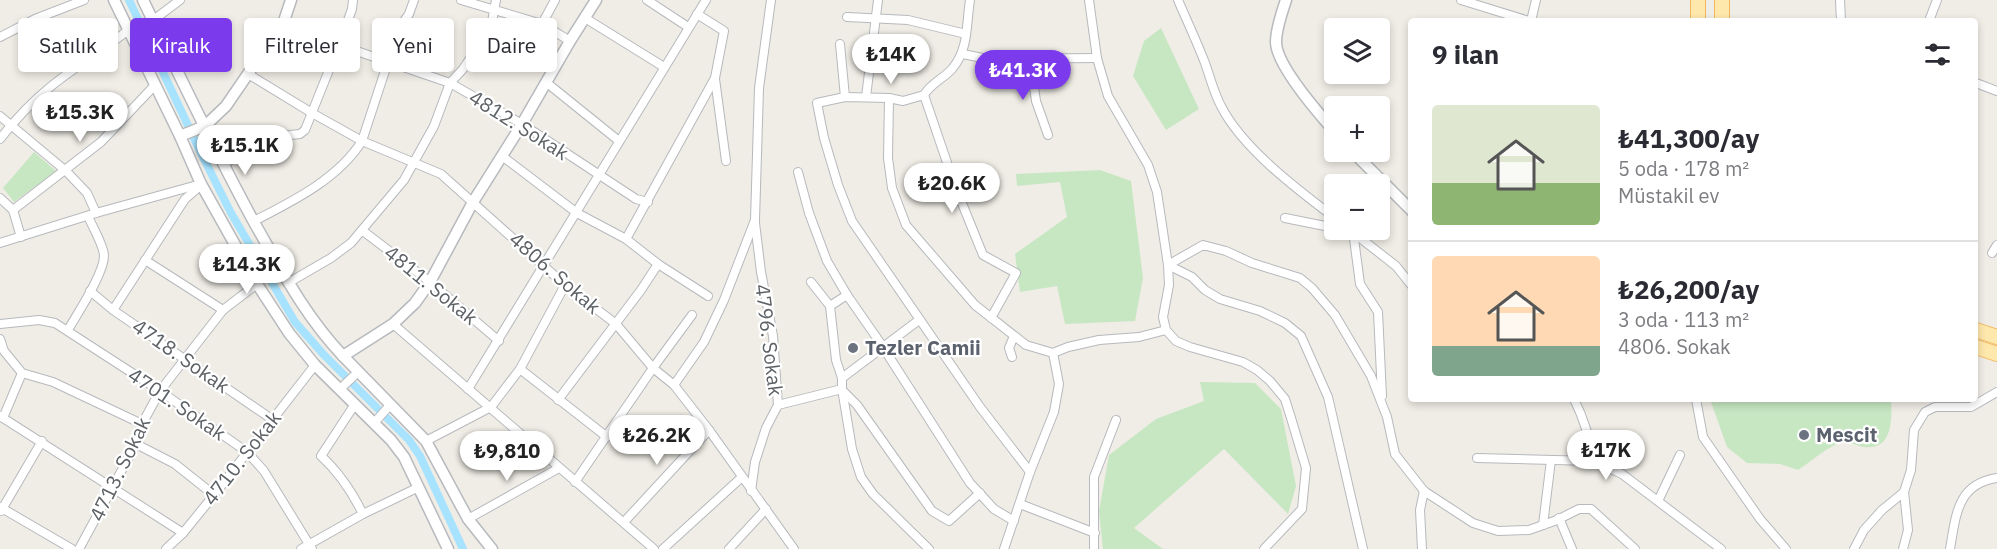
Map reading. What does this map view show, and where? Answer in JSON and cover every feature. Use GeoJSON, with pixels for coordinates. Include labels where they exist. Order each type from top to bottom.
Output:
{"type":"FeatureCollection","features":[{"type":"Feature","properties":{"kind":"main road"},"geometry":{"type":"LineString","coordinates":[[1698,0],[1698,18]]}},
{"type":"Feature","properties":{"kind":"main road"},"geometry":{"type":"LineString","coordinates":[[1722,0],[1722,18]]}},
{"type":"Feature","properties":{"kind":"main road"},"geometry":{"type":"LineString","coordinates":[[1978,331],[1997,337]]}},
{"type":"Feature","properties":{"kind":"main road"},"geometry":{"type":"LineString","coordinates":[[1978,347],[1997,354]]}},
{"type":"Feature","properties":{"kind":"street"},"geometry":{"type":"LineString","coordinates":[[0,37],[35,19],[84,0]]}},
{"type":"Feature","properties":{"kind":"street"},"geometry":{"type":"LineString","coordinates":[[114,0],[182,136],[201,184],[257,284],[289,333],[315,364],[342,387],[355,404],[382,413],[426,441],[468,519],[492,549]]}},
{"type":"Feature","properties":{"kind":"street"},"geometry":{"type":"LineString","coordinates":[[142,0],[151,18]]}},
{"type":"Feature","properties":{"kind":"street"},"geometry":{"type":"LineString","coordinates":[[156,18],[180,0]]}},
{"type":"Feature","properties":{"kind":"street"},"geometry":{"type":"LineString","coordinates":[[285,18],[291,0]]}},
{"type":"Feature","properties":{"kind":"street"},"geometry":{"type":"LineString","coordinates":[[349,18],[353,0]]}},
{"type":"Feature","properties":{"kind":"street"},"geometry":{"type":"LineString","coordinates":[[406,18],[414,0]]}},
{"type":"Feature","properties":{"kind":"street"},"geometry":{"type":"LineString","coordinates":[[461,0],[495,5],[527,18]]}},
{"type":"Feature","properties":{"kind":"street"},"geometry":{"type":"LineString","coordinates":[[545,18],[555,0]]}},
{"type":"Feature","properties":{"kind":"street"},"geometry":{"type":"LineString","coordinates":[[343,356],[393,324],[415,303],[430,282],[473,201],[596,0]]}},
{"type":"Feature","properties":{"kind":"street"},"geometry":{"type":"LineString","coordinates":[[647,0],[688,27]]}},
{"type":"Feature","properties":{"kind":"street"},"geometry":{"type":"LineString","coordinates":[[468,389],[706,0]]}},
{"type":"Feature","properties":{"kind":"street"},"geometry":{"type":"LineString","coordinates":[[674,385],[704,342],[724,300],[754,220],[759,88],[771,0]]}},
{"type":"Feature","properties":{"kind":"street"},"geometry":{"type":"LineString","coordinates":[[866,97],[878,0]]}},
{"type":"Feature","properties":{"kind":"street"},"geometry":{"type":"LineString","coordinates":[[970,0],[963,54],[950,71],[929,87],[924,95],[903,101],[889,98],[845,97],[817,103],[824,138],[852,221],[980,407],[1030,472]]}},
{"type":"Feature","properties":{"kind":"street"},"geometry":{"type":"LineString","coordinates":[[1089,0],[1097,58],[1108,96],[1148,165],[1157,192],[1168,265],[1169,285],[1163,317],[1166,330],[1176,340],[1190,347],[1243,362],[1257,370],[1285,399],[1306,468],[1302,509],[1264,549]]}},
{"type":"Feature","properties":{"kind":"street"},"geometry":{"type":"LineString","coordinates":[[1178,0],[1221,106],[1230,121],[1245,140],[1285,178],[1324,209]]}},
{"type":"Feature","properties":{"kind":"street"},"geometry":{"type":"LineString","coordinates":[[1286,0],[1276,41],[1280,58],[1324,120]]}},
{"type":"Feature","properties":{"kind":"street"},"geometry":{"type":"LineString","coordinates":[[1531,18],[1536,0]]}},
{"type":"Feature","properties":{"kind":"street"},"geometry":{"type":"LineString","coordinates":[[1840,0],[1841,18]]}},
{"type":"Feature","properties":{"kind":"street"},"geometry":{"type":"LineString","coordinates":[[1930,18],[1937,0]]}},
{"type":"Feature","properties":{"kind":"street"},"geometry":{"type":"LineString","coordinates":[[1467,1],[1521,18]]}},
{"type":"Feature","properties":{"kind":"street"},"geometry":{"type":"LineString","coordinates":[[288,283],[331,258],[363,231],[404,180],[434,126],[450,83],[463,69],[491,27],[495,5]]}},
{"type":"Feature","properties":{"kind":"street"},"geometry":{"type":"LineString","coordinates":[[626,240],[715,78],[724,31],[697,14]]}},
{"type":"Feature","properties":{"kind":"street"},"geometry":{"type":"LineString","coordinates":[[848,17],[908,20],[966,34]]}},
{"type":"Feature","properties":{"kind":"street"},"geometry":{"type":"LineString","coordinates":[[585,18],[664,67]]}},
{"type":"Feature","properties":{"kind":"street"},"geometry":{"type":"LineString","coordinates":[[0,139],[49,88],[108,47],[128,30]]}},
{"type":"Feature","properties":{"kind":"street"},"geometry":{"type":"LineString","coordinates":[[557,33],[570,40]]}},
{"type":"Feature","properties":{"kind":"street"},"geometry":{"type":"LineString","coordinates":[[840,44],[845,97]]}},
{"type":"Feature","properties":{"kind":"street"},"geometry":{"type":"LineString","coordinates":[[963,54],[987,59],[1097,58]]}},
{"type":"Feature","properties":{"kind":"street"},"geometry":{"type":"LineString","coordinates":[[1030,59],[1036,101],[1048,135]]}},
{"type":"Feature","properties":{"kind":"street"},"geometry":{"type":"LineString","coordinates":[[177,72],[223,164],[288,283],[314,323],[343,356],[382,413],[448,549]]}},
{"type":"Feature","properties":{"kind":"street"},"geometry":{"type":"LineString","coordinates":[[223,164],[272,137],[300,134],[308,126],[328,72]]}},
{"type":"Feature","properties":{"kind":"street"},"geometry":{"type":"LineString","coordinates":[[254,221],[321,183],[355,152],[362,141],[384,72]]}},
{"type":"Feature","properties":{"kind":"street","name":"4812. Sokak"},"geometry":{"type":"LineString","coordinates":[[415,72],[450,83],[522,124],[636,200],[648,201]]}},
{"type":"Feature","properties":{"kind":"street"},"geometry":{"type":"LineString","coordinates":[[182,136],[203,126],[226,106],[248,74]]}},
{"type":"Feature","properties":{"kind":"street","name":"4806. Sokak"},"geometry":{"type":"LineString","coordinates":[[248,74],[362,141],[441,174],[565,285],[616,324],[653,368],[674,385],[794,549]]}},
{"type":"Feature","properties":{"kind":"street"},"geometry":{"type":"LineString","coordinates":[[715,78],[726,161]]}},
{"type":"Feature","properties":{"kind":"street"},"geometry":{"type":"LineString","coordinates":[[547,83],[619,141]]}},
{"type":"Feature","properties":{"kind":"street"},"geometry":{"type":"LineString","coordinates":[[1978,84],[1997,91]]}},
{"type":"Feature","properties":{"kind":"street"},"geometry":{"type":"LineString","coordinates":[[13,210],[101,142],[155,85]]}},
{"type":"Feature","properties":{"kind":"street"},"geometry":{"type":"LineString","coordinates":[[924,95],[955,186],[984,255],[1016,273],[991,318]]}},
{"type":"Feature","properties":{"kind":"street"},"geometry":{"type":"LineString","coordinates":[[889,98],[888,158],[892,188],[906,225],[975,305],[1026,345],[1053,353],[1099,340],[1139,337],[1166,330]]}},
{"type":"Feature","properties":{"kind":"street"},"geometry":{"type":"LineString","coordinates":[[0,116],[66,171],[87,193],[104,254],[102,266],[68,330]]}},
{"type":"Feature","properties":{"kind":"street"},"geometry":{"type":"LineString","coordinates":[[502,156],[577,213],[626,240],[708,296]]}},
{"type":"Feature","properties":{"kind":"street"},"geometry":{"type":"LineString","coordinates":[[1363,162],[1408,206]]}},
{"type":"Feature","properties":{"kind":"street"},"geometry":{"type":"LineString","coordinates":[[798,172],[809,213],[827,261],[847,295],[970,483],[994,509],[1014,521]]}},
{"type":"Feature","properties":{"kind":"street"},"geometry":{"type":"LineString","coordinates":[[0,243],[92,214],[201,184]]}},
{"type":"Feature","properties":{"kind":"street"},"geometry":{"type":"LineString","coordinates":[[113,310],[184,199],[201,184]]}},
{"type":"Feature","properties":{"kind":"street"},"geometry":{"type":"LineString","coordinates":[[0,198],[13,210],[21,237]]}},
{"type":"Feature","properties":{"kind":"street"},"geometry":{"type":"LineString","coordinates":[[1285,218],[1324,226]]}},
{"type":"Feature","properties":{"kind":"street","name":"4796. Sokak"},"geometry":{"type":"LineString","coordinates":[[751,491],[755,462],[766,428],[778,405],[773,336],[754,220]]}},
{"type":"Feature","properties":{"kind":"street","name":"4811. Sokak"},"geometry":{"type":"LineString","coordinates":[[363,231],[430,282],[499,341]]}},
{"type":"Feature","properties":{"kind":"street"},"geometry":{"type":"LineString","coordinates":[[1351,240],[1360,284],[1378,312],[1382,405]]}},
{"type":"Feature","properties":{"kind":"street"},"geometry":{"type":"LineString","coordinates":[[1362,240],[1396,266],[1408,281]]}},
{"type":"Feature","properties":{"kind":"street"},"geometry":{"type":"LineString","coordinates":[[1168,265],[1203,245],[1300,278],[1312,288],[1335,315],[1371,376],[1382,405],[1395,454],[1424,491],[1473,523],[1498,531],[1529,530],[1579,509],[1591,509],[1635,549]]}},
{"type":"Feature","properties":{"kind":"street"},"geometry":{"type":"LineString","coordinates":[[145,260],[223,310]]}},
{"type":"Feature","properties":{"kind":"street"},"geometry":{"type":"LineString","coordinates":[[558,400],[658,264]]}},
{"type":"Feature","properties":{"kind":"street"},"geometry":{"type":"LineString","coordinates":[[1168,265],[1192,277],[1205,290],[1220,298],[1260,311],[1285,323],[1301,336],[1328,398],[1363,549]]}},
{"type":"Feature","properties":{"kind":"street"},"geometry":{"type":"LineString","coordinates":[[811,282],[830,306],[836,360],[842,378],[852,449],[861,477],[873,494],[929,549]]}},
{"type":"Feature","properties":{"kind":"street","name":"4713. Sokak"},"geometry":{"type":"LineString","coordinates":[[79,549],[136,444],[142,424],[160,391],[223,310],[257,284]]}},
{"type":"Feature","properties":{"kind":"street"},"geometry":{"type":"LineString","coordinates":[[426,441],[491,407],[520,369],[565,285]]}},
{"type":"Feature","properties":{"kind":"street","name":"4718. Sokak"},"geometry":{"type":"LineString","coordinates":[[90,291],[113,310],[273,420]]}},
{"type":"Feature","properties":{"kind":"street"},"geometry":{"type":"LineString","coordinates":[[830,306],[847,295]]}},
{"type":"Feature","properties":{"kind":"street"},"geometry":{"type":"LineString","coordinates":[[575,482],[692,315]]}},
{"type":"Feature","properties":{"kind":"street","name":"4701. Sokak"},"geometry":{"type":"LineString","coordinates":[[0,324],[39,320],[55,323],[160,391],[247,452],[264,471],[308,547]]}},
{"type":"Feature","properties":{"kind":"street"},"geometry":{"type":"LineString","coordinates":[[842,378],[919,320]]}},
{"type":"Feature","properties":{"kind":"street"},"geometry":{"type":"LineString","coordinates":[[393,324],[654,549]]}},
{"type":"Feature","properties":{"kind":"street"},"geometry":{"type":"LineString","coordinates":[[1012,357],[1009,348],[1014,336]]}},
{"type":"Feature","properties":{"kind":"street"},"geometry":{"type":"LineString","coordinates":[[0,339],[4,351],[22,373],[53,382],[142,424]]}},
{"type":"Feature","properties":{"kind":"street"},"geometry":{"type":"LineString","coordinates":[[1004,549],[1030,472],[1054,412],[1059,384],[1053,353]]}},
{"type":"Feature","properties":{"kind":"street","name":"4710. Sokak"},"geometry":{"type":"LineString","coordinates":[[166,549],[183,533],[214,495],[315,364]]}},
{"type":"Feature","properties":{"kind":"street"},"geometry":{"type":"LineString","coordinates":[[520,369],[607,437]]}},
{"type":"Feature","properties":{"kind":"street"},"geometry":{"type":"LineString","coordinates":[[22,373],[1,417],[183,533]]}},
{"type":"Feature","properties":{"kind":"street"},"geometry":{"type":"LineString","coordinates":[[342,387],[355,374]]}},
{"type":"Feature","properties":{"kind":"street"},"geometry":{"type":"LineString","coordinates":[[778,405],[842,389]]}},
{"type":"Feature","properties":{"kind":"street"},"geometry":{"type":"LineString","coordinates":[[842,389],[857,405],[932,511],[949,521],[980,493]]}},
{"type":"Feature","properties":{"kind":"street"},"geometry":{"type":"LineString","coordinates":[[1903,549],[1908,530],[1904,492],[1911,470],[1914,430],[1925,412],[1935,407],[1971,407],[1997,392]]}},
{"type":"Feature","properties":{"kind":"street"},"geometry":{"type":"LineString","coordinates":[[1576,402],[1591,440],[1594,461]]}},
{"type":"Feature","properties":{"kind":"street"},"geometry":{"type":"LineString","coordinates":[[1697,402],[1703,437],[1760,519],[1786,549]]}},
{"type":"Feature","properties":{"kind":"street"},"geometry":{"type":"LineString","coordinates":[[355,404],[321,456],[335,469],[352,492],[363,514]]}},
{"type":"Feature","properties":{"kind":"street"},"geometry":{"type":"LineString","coordinates":[[1094,549],[1094,477],[1116,420]]}},
{"type":"Feature","properties":{"kind":"street"},"geometry":{"type":"LineString","coordinates":[[624,522],[709,430]]}},
{"type":"Feature","properties":{"kind":"street"},"geometry":{"type":"LineString","coordinates":[[42,441],[1,509],[72,549]]}},
{"type":"Feature","properties":{"kind":"street"},"geometry":{"type":"LineString","coordinates":[[136,444],[175,464],[214,495]]}},
{"type":"Feature","properties":{"kind":"street"},"geometry":{"type":"LineString","coordinates":[[1658,501],[1680,455]]}},
{"type":"Feature","properties":{"kind":"street"},"geometry":{"type":"LineString","coordinates":[[1477,458],[1594,461],[1622,474],[1721,549]]}},
{"type":"Feature","properties":{"kind":"street"},"geometry":{"type":"LineString","coordinates":[[1543,525],[1551,460]]}},
{"type":"Feature","properties":{"kind":"street"},"geometry":{"type":"LineString","coordinates":[[468,519],[559,468]]}},
{"type":"Feature","properties":{"kind":"street"},"geometry":{"type":"LineString","coordinates":[[663,549],[742,477]]}},
{"type":"Feature","properties":{"kind":"street"},"geometry":{"type":"LineString","coordinates":[[1950,549],[1961,500],[1970,488],[1986,480],[1997,478]]}},
{"type":"Feature","properties":{"kind":"street"},"geometry":{"type":"LineString","coordinates":[[308,547],[363,514],[419,487]]}},
{"type":"Feature","properties":{"kind":"street"},"geometry":{"type":"LineString","coordinates":[[1422,549],[1420,510],[1424,491]]}},
{"type":"Feature","properties":{"kind":"street"},"geometry":{"type":"LineString","coordinates":[[1854,549],[1864,530],[1882,510],[1904,492]]}},
{"type":"Feature","properties":{"kind":"street"},"geometry":{"type":"LineString","coordinates":[[1020,504],[1095,533]]}},
{"type":"Feature","properties":{"kind":"street"},"geometry":{"type":"LineString","coordinates":[[729,549],[766,509]]}},
{"type":"Feature","properties":{"kind":"street"},"geometry":{"type":"LineString","coordinates":[[1559,518],[1572,549]]}},
{"type":"Feature","properties":{"kind":"green space"},"geometry":{"type":"Polygon","coordinates":[[[1161,28],[1199,109],[1166,130],[1133,76],[1144,41],[1161,28]]]}},
{"type":"Feature","properties":{"kind":"green space"},"geometry":{"type":"Polygon","coordinates":[[[34,152],[56,171],[14,202],[3,188],[34,152]]]}},
{"type":"Feature","properties":{"kind":"green space"},"geometry":{"type":"Polygon","coordinates":[[[1100,170],[1131,181],[1143,278],[1135,321],[1065,324],[1057,286],[1020,292],[1015,254],[1067,217],[1060,182],[1017,186],[1016,174],[1100,170]]]}},
{"type":"Feature","properties":{"kind":"green space"},"geometry":{"type":"Polygon","coordinates":[[[1200,382],[1255,383],[1281,409],[1296,486],[1288,514],[1224,449],[1134,528],[1163,549],[1103,549],[1099,511],[1109,455],[1156,419],[1204,401],[1200,382]]]}},
{"type":"Feature","properties":{"kind":"green space"},"geometry":{"type":"Polygon","coordinates":[[[1711,402],[1891,402],[1891,424],[1886,439],[1881,444],[1864,447],[1848,443],[1837,444],[1798,470],[1780,464],[1747,463],[1727,447],[1711,402]]]}},
{"type":"Feature","properties":{"kind":"waterway"},"geometry":{"type":"LineString","coordinates":[[129,0],[231,213],[295,322],[324,355],[409,440],[420,456],[463,549]]}},
{"type":"Feature","properties":{"kind":"place","name":"Tezler Camii"},"geometry":{"type":"Point","coordinates":[853,348]}},
{"type":"Feature","properties":{"kind":"place","name":"Mescit"},"geometry":{"type":"Point","coordinates":[1804,435]}}]}
